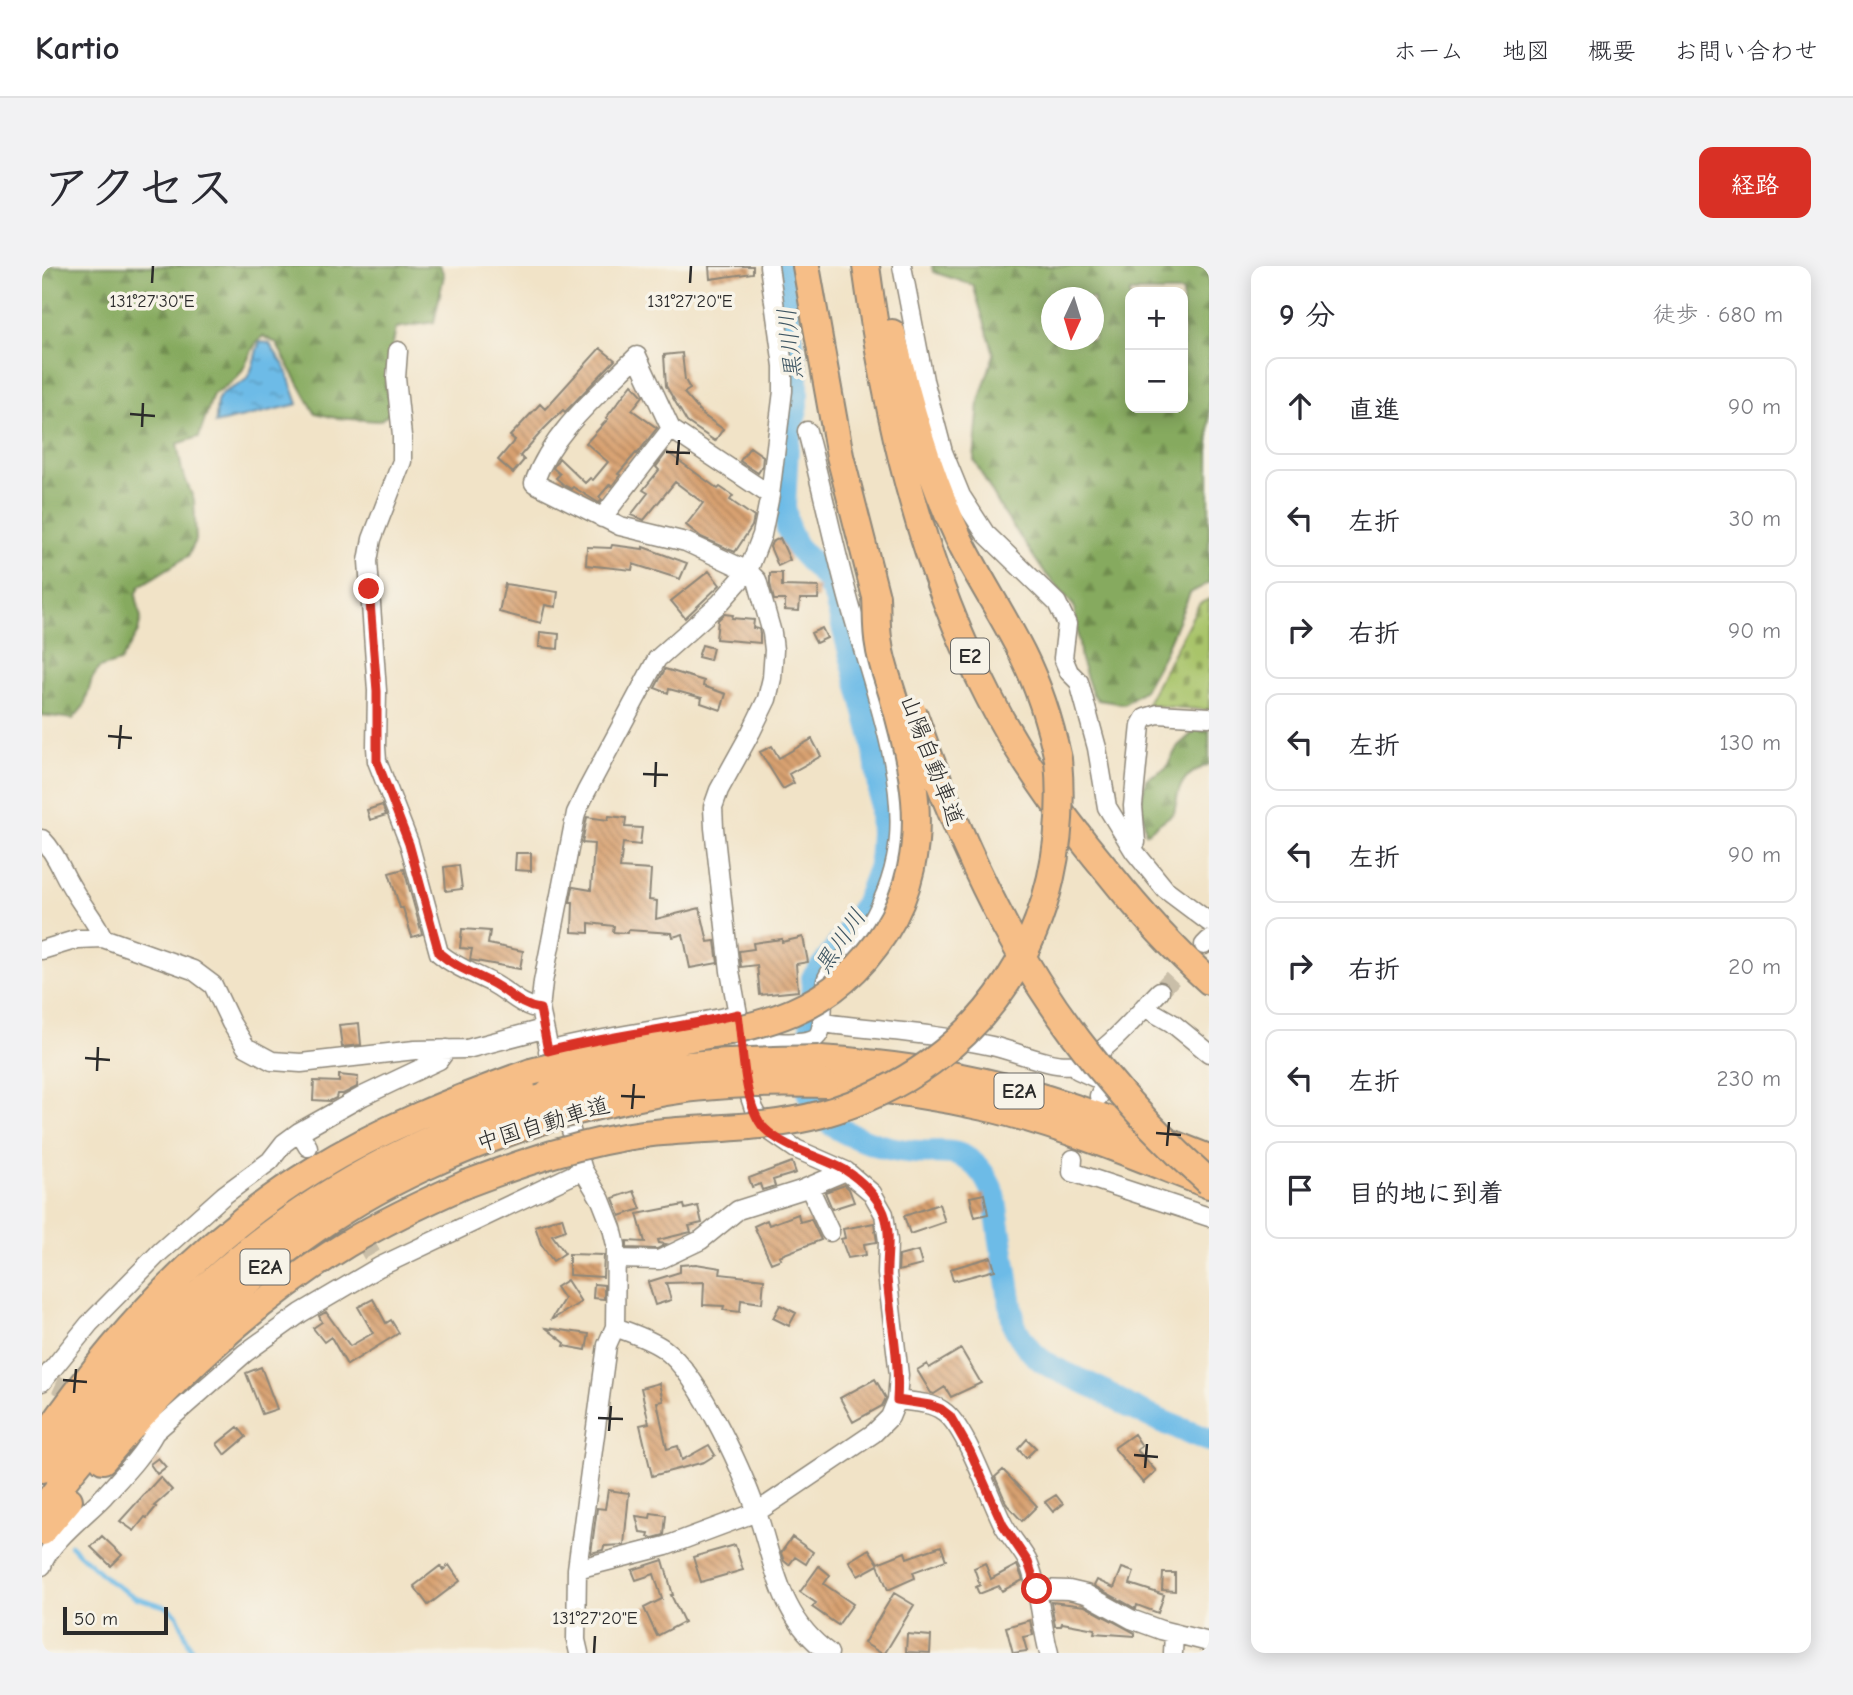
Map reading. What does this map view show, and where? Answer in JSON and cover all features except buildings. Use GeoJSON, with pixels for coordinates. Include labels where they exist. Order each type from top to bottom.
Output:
{"type":"FeatureCollection","features":[{"type":"Feature","properties":{"kind":"highway","name":"E2"},"geometry":{"type":"LineString","coordinates":[[866,266],[891,418],[913,503],[945,598],[989,697],[1042,786],[1081,840],[1161,935],[1209,981]]}},
{"type":"Feature","properties":{"kind":"highway"},"geometry":{"type":"LineString","coordinates":[[42,1532],[118,1443],[184,1374],[248,1316],[345,1245],[405,1212],[466,1184],[527,1162],[603,1141],[678,1130],[777,1123],[821,1114],[861,1101],[898,1084],[932,1062],[960,1038],[1011,978],[1033,937],[1046,903],[1055,863],[1061,792],[1058,759],[1051,726],[1035,681],[977,574],[943,500],[914,418],[877,266]]}},
{"type":"Feature","properties":{"kind":"highway","name":"山陽自動車道"},"geometry":{"type":"LineString","coordinates":[[806,272],[840,456],[876,597],[908,700],[942,793],[1006,928],[1053,1005],[1153,1129],[1209,1183]]}},
{"type":"Feature","properties":{"kind":"highway"},"geometry":{"type":"LineString","coordinates":[[42,1441],[71,1399],[119,1339],[154,1301],[229,1231],[313,1170],[414,1116],[531,1072],[617,1051],[716,1035],[771,1021],[802,1007],[836,986],[858,967],[894,918],[905,892],[916,833],[911,771],[904,736],[878,645],[876,597]]}},
{"type":"Feature","properties":{"kind":"highway","name":"中国自動車道"},"geometry":{"type":"LineString","coordinates":[[42,1469],[94,1407],[180,1313],[241,1256],[282,1224],[344,1183],[462,1123],[552,1105],[623,1100],[673,1090],[765,1083],[822,1072],[855,1061],[952,1075],[1007,1087],[1130,1127],[1209,1158]]}},
{"type":"Feature","properties":{"kind":"highway","name":"中国自動車道"},"geometry":{"type":"LineString","coordinates":[[822,1072],[995,1110],[1107,1144],[1209,1183]]}},
{"type":"Feature","properties":{"kind":"highway","name":"中国自動車道"},"geometry":{"type":"LineString","coordinates":[[42,1509],[99,1437],[155,1374],[237,1293],[304,1237],[360,1201],[552,1105]]}},
{"type":"Feature","properties":{"kind":"street"},"geometry":{"type":"LineString","coordinates":[[579,1653],[576,1640],[577,1569],[607,1345],[615,1327],[616,1245],[601,1200],[583,1170],[572,1139],[543,1029],[540,1009],[542,982],[576,813],[586,792],[657,659],[720,603],[748,571],[762,535],[770,495],[783,391],[783,366],[768,266]]}},
{"type":"Feature","properties":{"kind":"street"},"geometry":{"type":"LineString","coordinates":[[902,266],[924,380],[943,452],[961,496],[985,533],[1057,603],[1067,624],[1063,658],[1069,671],[1079,682],[1097,748],[1107,807],[1131,846],[1166,889],[1209,922]]}},
{"type":"Feature","properties":{"kind":"street"},"geometry":{"type":"LineString","coordinates":[[398,351],[396,378],[402,461],[372,539],[368,562],[377,691],[377,761],[409,844],[439,953],[450,963],[494,984],[521,1003],[540,1009]]}},
{"type":"Feature","properties":{"kind":"street"},"geometry":{"type":"LineString","coordinates":[[577,1569],[666,1546],[757,1512],[874,1433],[890,1418],[897,1400],[899,1375],[888,1287],[888,1241],[884,1214],[872,1193],[846,1171],[796,1149],[764,1127],[745,1082],[743,1041],[728,958],[713,807],[719,790],[767,699],[772,678],[772,633],[757,580],[748,571],[686,542],[620,526],[534,483],[542,459],[581,412],[637,356],[671,429],[770,495]]}},
{"type":"Feature","properties":{"kind":"street"},"geometry":{"type":"LineString","coordinates":[[602,517],[671,429]]}},
{"type":"Feature","properties":{"kind":"street"},"geometry":{"type":"LineString","coordinates":[[743,1041],[803,1041],[815,1038],[821,1031],[826,982],[831,972],[857,945],[877,913],[897,858],[900,811],[889,742],[846,590],[807,430]]}},
{"type":"Feature","properties":{"kind":"street"},"geometry":{"type":"LineString","coordinates":[[1131,846],[1136,842],[1133,806],[1145,718],[1158,714],[1209,718]]}},
{"type":"Feature","properties":{"kind":"street"},"geometry":{"type":"LineString","coordinates":[[42,839],[54,852],[103,938]]}},
{"type":"Feature","properties":{"kind":"street"},"geometry":{"type":"LineString","coordinates":[[42,950],[78,939],[103,938],[193,970],[213,985],[246,1047],[272,1061],[301,1062],[415,1050],[467,1049],[543,1029]]}},
{"type":"Feature","properties":{"kind":"street"},"geometry":{"type":"LineString","coordinates":[[822,1023],[948,1038],[993,1046],[1058,1064],[1076,1065],[1098,1054],[1160,991]]}},
{"type":"Feature","properties":{"kind":"street"},"geometry":{"type":"LineString","coordinates":[[1144,1007],[1172,1023],[1209,1052]]}},
{"type":"Feature","properties":{"kind":"street"},"geometry":{"type":"LineString","coordinates":[[548,1051],[597,1039],[700,1023],[738,1014]]}},
{"type":"Feature","properties":{"kind":"street"},"geometry":{"type":"LineString","coordinates":[[48,1381],[89,1324],[160,1252],[223,1195],[259,1171],[284,1143],[304,1139],[363,1096],[439,1060],[447,1049]]}},
{"type":"Feature","properties":{"kind":"street"},"geometry":{"type":"LineString","coordinates":[[1076,1065],[1078,1070],[1100,1080],[1103,1087],[1099,1096]]}},
{"type":"Feature","properties":{"kind":"street"},"geometry":{"type":"LineString","coordinates":[[1073,1159],[1072,1172],[1209,1217]]}},
{"type":"Feature","properties":{"kind":"street"},"geometry":{"type":"LineString","coordinates":[[42,1566],[44,1559],[68,1529],[103,1497],[146,1448],[152,1430],[245,1353],[376,1261],[583,1170]]}},
{"type":"Feature","properties":{"kind":"street"},"geometry":{"type":"LineString","coordinates":[[616,1259],[659,1260],[701,1240],[738,1210],[846,1171]]}},
{"type":"Feature","properties":{"kind":"street"},"geometry":{"type":"LineString","coordinates":[[809,1186],[830,1232]]}},
{"type":"Feature","properties":{"kind":"street"},"geometry":{"type":"LineString","coordinates":[[615,1327],[664,1349],[682,1367],[722,1432],[757,1512],[784,1598],[794,1617],[817,1644],[829,1653]]}},
{"type":"Feature","properties":{"kind":"street"},"geometry":{"type":"LineString","coordinates":[[897,1400],[930,1405],[950,1416],[970,1451],[1003,1525],[1028,1562],[1037,1589],[1041,1622],[1049,1653]]}},
{"type":"Feature","properties":{"kind":"street"},"geometry":{"type":"LineString","coordinates":[[1037,1589],[1069,1590],[1086,1594],[1131,1619],[1209,1642]]}},
{"type":"Feature","properties":{"kind":"street"},"geometry":{"type":"LineString","coordinates":[[1173,1653],[1174,1633]]}},
{"type":"Feature","properties":{"kind":"green space"},"geometry":{"type":"Polygon","coordinates":[[[42,266],[440,266],[444,275],[434,322],[396,328],[385,385],[393,411],[379,421],[336,418],[315,413],[276,343],[263,336],[237,377],[213,394],[199,437],[177,444],[182,471],[194,500],[196,540],[188,556],[140,586],[136,595],[141,618],[138,632],[120,662],[99,668],[92,679],[84,706],[73,719],[42,715],[42,266]]]}},
{"type":"Feature","properties":{"kind":"green space"},"geometry":{"type":"Polygon","coordinates":[[[932,266],[1209,266],[1209,583],[1190,593],[1163,656],[1144,690],[1124,704],[1098,700],[1092,693],[1081,660],[1074,606],[1044,572],[1003,512],[974,460],[979,401],[994,354],[973,285],[933,272],[932,266]]]}},
{"type":"Feature","properties":{"kind":"green space"},"geometry":{"type":"Polygon","coordinates":[[[1209,599],[1209,710],[1146,705],[1199,604],[1209,599]]]}},
{"type":"Feature","properties":{"kind":"green space"},"geometry":{"type":"Polygon","coordinates":[[[1197,729],[1209,730],[1209,764],[1187,777],[1180,788],[1174,813],[1146,833],[1141,802],[1146,779],[1166,768],[1178,746],[1197,729]]]}},
{"type":"Feature","properties":{"kind":"water"},"geometry":{"type":"Polygon","coordinates":[[[260,342],[269,343],[285,367],[298,404],[215,424],[219,398],[247,378],[260,342]]]}},
{"type":"Feature","properties":{"kind":"waterway","name":"黒川川"},"geometry":{"type":"LineString","coordinates":[[781,266],[797,377],[797,405],[787,445],[784,506],[788,529],[796,546],[825,577],[835,596],[873,738],[880,787],[882,833],[880,866],[866,903],[847,934],[813,978],[809,1091],[812,1104],[822,1117],[860,1139],[903,1151],[956,1154],[974,1164],[994,1195],[1014,1325],[1030,1350],[1049,1366],[1130,1407],[1209,1440]]}},
{"type":"Feature","properties":{"kind":"waterway"},"geometry":{"type":"LineString","coordinates":[[70,1545],[109,1581],[135,1597],[167,1607],[177,1615],[193,1653]]}},
{"type":"Feature","properties":{"kind":"tunnel"},"geometry":{"type":"LineString","coordinates":[[1160,991],[1194,955]]}},
{"type":"Feature","properties":{"kind":"tunnel"},"geometry":{"type":"LineString","coordinates":[[340,1201],[372,1255]]}},
{"type":"Feature","properties":{"kind":"tunnel"},"geometry":{"type":"LineString","coordinates":[[56,1384],[84,1397]]}},
{"type":"Feature","properties":{"kind":"route"},"geometry":{"type":"LineString","coordinates":[[369,589],[377,691],[377,761],[409,844],[439,953],[450,963],[494,984],[528,1007],[540,1009],[548,1051],[585,1041],[700,1023],[738,1014],[743,1041],[745,1082],[754,1109],[764,1127],[796,1149],[846,1171],[872,1193],[884,1214],[888,1241],[887,1273],[899,1375],[897,1400],[930,1405],[950,1416],[970,1451],[1003,1525],[1028,1562],[1037,1589]]}}]}
